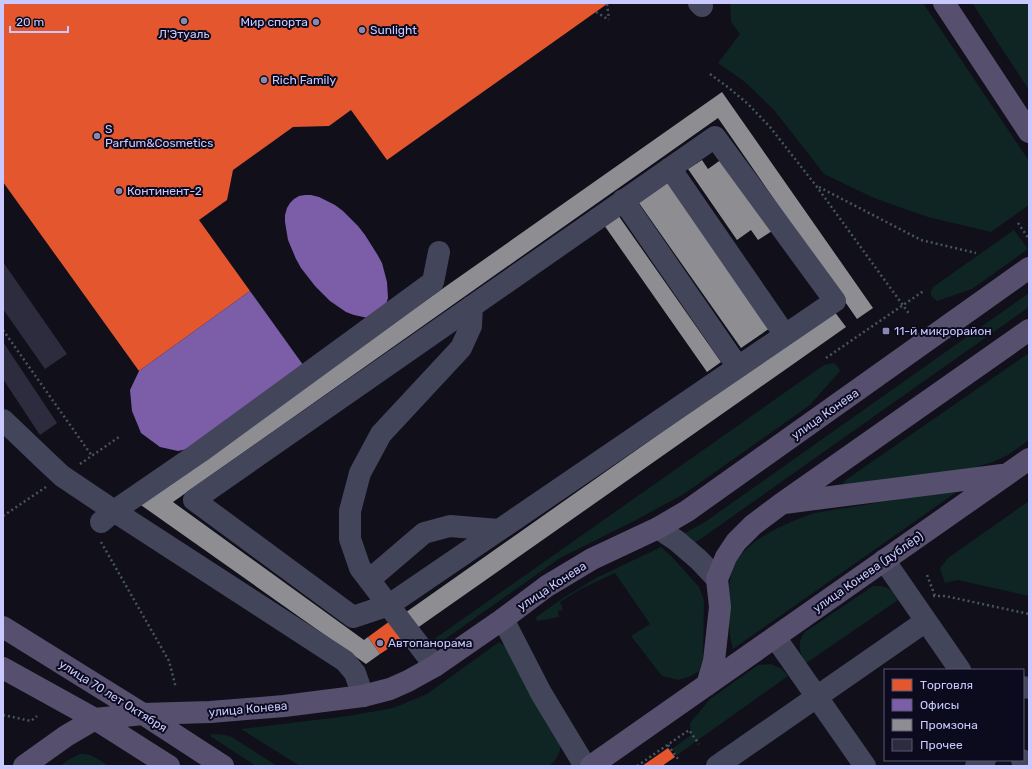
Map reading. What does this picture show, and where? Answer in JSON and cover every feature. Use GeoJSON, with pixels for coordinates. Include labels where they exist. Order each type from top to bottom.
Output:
{"type":"FeatureCollection","features":[{"type":"Feature","properties":{"kind":"main road"},"geometry":{"type":"LineString","coordinates":[[944,3],[1029,132]]}},
{"type":"Feature","properties":{"kind":"main road","name":"улица Конева"},"geometry":{"type":"LineString","coordinates":[[24,766],[66,736],[95,719],[143,714],[284,706],[363,696],[390,689],[408,681],[435,666],[503,619],[547,586],[592,559],[658,528],[687,511],[1029,268]]}},
{"type":"Feature","properties":{"kind":"main road"},"geometry":{"type":"LineString","coordinates":[[591,766],[707,685],[714,661],[720,607],[717,579],[726,557],[736,542],[754,525],[781,504],[1029,330]]}},
{"type":"Feature","properties":{"kind":"main road","name":"улица Конева (дублёр)"},"geometry":{"type":"LineString","coordinates":[[707,685],[1029,459]]}},
{"type":"Feature","properties":{"kind":"main road"},"geometry":{"type":"LineString","coordinates":[[781,504],[1006,475]]}},
{"type":"Feature","properties":{"kind":"main road","name":"улица 70 лет Октября"},"geometry":{"type":"LineString","coordinates":[[3,627],[143,714],[223,766]]}},
{"type":"Feature","properties":{"kind":"main road"},"geometry":{"type":"LineString","coordinates":[[3,668],[31,685],[95,719],[169,766]]}},
{"type":"Feature","properties":{"kind":"street"},"geometry":{"type":"LineString","coordinates":[[715,137],[839,308],[785,335],[389,605],[353,616],[194,500],[623,200],[670,168],[715,137]]}},
{"type":"Feature","properties":{"kind":"street"},"geometry":{"type":"LineString","coordinates":[[670,168],[785,335]]}},
{"type":"Feature","properties":{"kind":"street"},"geometry":{"type":"LineString","coordinates":[[623,200],[738,367]]}},
{"type":"Feature","properties":{"kind":"street"},"geometry":{"type":"LineString","coordinates":[[104,523],[434,282],[439,252]]}},
{"type":"Feature","properties":{"kind":"street"},"geometry":{"type":"LineString","coordinates":[[435,666],[360,568],[350,539],[350,511],[360,473],[381,434],[460,348],[472,326],[472,306]]}},
{"type":"Feature","properties":{"kind":"street"},"geometry":{"type":"LineString","coordinates":[[3,420],[62,476],[104,523],[345,661],[355,673],[363,696]]}},
{"type":"Feature","properties":{"kind":"street"},"geometry":{"type":"LineString","coordinates":[[369,580],[424,533],[450,526],[499,530]]}},
{"type":"Feature","properties":{"kind":"street"},"geometry":{"type":"LineString","coordinates":[[658,528],[677,540],[717,579]]}},
{"type":"Feature","properties":{"kind":"street"},"geometry":{"type":"LineString","coordinates":[[884,560],[959,669]]}},
{"type":"Feature","properties":{"kind":"street"},"geometry":{"type":"LineString","coordinates":[[503,619],[541,693],[585,766]]}},
{"type":"Feature","properties":{"kind":"street"},"geometry":{"type":"LineString","coordinates":[[717,766],[926,621]]}},
{"type":"Feature","properties":{"kind":"street"},"geometry":{"type":"LineString","coordinates":[[775,637],[865,766]]}},
{"type":"Feature","properties":{"kind":"path"},"geometry":{"type":"LineString","coordinates":[[596,12],[610,20],[607,4]]}},
{"type":"Feature","properties":{"kind":"path"},"geometry":{"type":"LineString","coordinates":[[710,74],[748,104],[770,127],[818,187],[910,315]]}},
{"type":"Feature","properties":{"kind":"path"},"geometry":{"type":"LineString","coordinates":[[818,187],[921,240],[976,253]]}},
{"type":"Feature","properties":{"kind":"path"},"geometry":{"type":"LineString","coordinates":[[1018,223],[1029,239]]}},
{"type":"Feature","properties":{"kind":"path"},"geometry":{"type":"LineString","coordinates":[[826,358],[925,290]]}},
{"type":"Feature","properties":{"kind":"path"},"geometry":{"type":"LineString","coordinates":[[3,330],[92,456]]}},
{"type":"Feature","properties":{"kind":"path"},"geometry":{"type":"LineString","coordinates":[[104,523],[169,660],[176,688]]}},
{"type":"Feature","properties":{"kind":"path"},"geometry":{"type":"LineString","coordinates":[[927,574],[935,596],[945,596],[1029,614]]}},
{"type":"Feature","properties":{"kind":"path"},"geometry":{"type":"LineString","coordinates":[[3,715],[31,721],[37,716]]}},
{"type":"Feature","properties":{"kind":"path"},"geometry":{"type":"LineString","coordinates":[[637,766],[689,730],[699,744]]}},
{"type":"Feature","properties":{"kind":"path"},"geometry":{"type":"LineString","coordinates":[[668,745],[678,759]]}},
{"type":"Feature","properties":{"kind":"green space"},"geometry":{"type":"Polygon","coordinates":[[[732,3],[923,3],[1029,161],[1029,205],[991,232],[928,217],[874,198],[824,174],[774,110],[745,82],[718,63],[740,34],[731,22],[730,5],[732,3]]]}},
{"type":"Feature","properties":{"kind":"green space"},"geometry":{"type":"Polygon","coordinates":[[[972,3],[1029,3],[1029,90],[972,3]]]}},
{"type":"Feature","properties":{"kind":"green space"},"geometry":{"type":"Polygon","coordinates":[[[1014,230],[1028,249],[972,289],[937,301],[931,296],[933,287],[1014,230]]]}},
{"type":"Feature","properties":{"kind":"green space"},"geometry":{"type":"Polygon","coordinates":[[[1029,293],[1029,307],[692,545],[683,534],[705,522],[1029,293]]]}},
{"type":"Feature","properties":{"kind":"green space"},"geometry":{"type":"Polygon","coordinates":[[[1029,353],[1029,440],[1008,455],[993,462],[976,467],[847,489],[843,487],[843,483],[847,479],[1029,353]]]}},
{"type":"Feature","properties":{"kind":"green space"},"geometry":{"type":"Polygon","coordinates":[[[834,363],[840,371],[810,405],[684,494],[560,558],[434,647],[430,642],[824,365],[834,363]]]}},
{"type":"Feature","properties":{"kind":"green space"},"geometry":{"type":"Polygon","coordinates":[[[961,489],[733,649],[729,624],[729,593],[731,577],[734,566],[739,557],[757,540],[792,521],[814,513],[961,489]]]}},
{"type":"Feature","properties":{"kind":"green space"},"geometry":{"type":"Polygon","coordinates":[[[1029,501],[1029,596],[958,580],[945,583],[940,568],[948,558],[1029,501]]]}},
{"type":"Feature","properties":{"kind":"green space"},"geometry":{"type":"Polygon","coordinates":[[[661,547],[699,587],[704,600],[703,660],[699,671],[689,677],[678,680],[662,676],[631,636],[650,624],[615,573],[581,589],[560,602],[563,610],[558,611],[559,617],[538,621],[535,618],[563,598],[598,577],[661,547]]]}},
{"type":"Feature","properties":{"kind":"green space"},"geometry":{"type":"Polygon","coordinates":[[[873,586],[888,588],[893,592],[898,600],[805,664],[800,652],[800,640],[805,632],[873,586]]]}},
{"type":"Feature","properties":{"kind":"green space"},"geometry":{"type":"Polygon","coordinates":[[[499,642],[514,653],[561,740],[558,755],[555,761],[549,766],[300,766],[241,729],[348,716],[393,708],[427,694],[499,642]]]}},
{"type":"Feature","properties":{"kind":"green space"},"geometry":{"type":"Polygon","coordinates":[[[771,664],[782,669],[788,676],[677,755],[672,749],[691,735],[690,723],[710,699],[758,665],[771,664]]]}},
{"type":"Feature","properties":{"kind":"green space"},"geometry":{"type":"Polygon","coordinates":[[[212,734],[232,737],[277,766],[256,766],[210,736],[212,734]]]}},
{"type":"Feature","properties":{"kind":"green space"},"geometry":{"type":"Polygon","coordinates":[[[80,754],[92,756],[109,766],[60,766],[80,754]]]}},
{"type":"Feature","properties":{"kind":"building: Торговля","name":"Континент-2"},"geometry":{"type":"Polygon","coordinates":[[[3,3],[608,3],[387,160],[351,110],[329,126],[293,127],[233,170],[227,200],[199,220],[250,291],[139,371],[3,182],[3,3]]]}},
{"type":"Feature","properties":{"kind":"building: Торговля"},"geometry":{"type":"Polygon","coordinates":[[[390,621],[403,639],[380,654],[368,637],[390,621]]]}},
{"type":"Feature","properties":{"kind":"building: Торговля"},"geometry":{"type":"Polygon","coordinates":[[[668,748],[675,757],[662,766],[642,766],[668,748]]]}},
{"type":"Feature","properties":{"kind":"building: Офисы"},"geometry":{"type":"Polygon","coordinates":[[[305,195],[319,197],[343,211],[365,235],[382,263],[387,282],[388,298],[386,304],[368,318],[346,312],[330,301],[315,286],[296,259],[288,240],[285,215],[287,208],[294,199],[305,195]]]}},
{"type":"Feature","properties":{"kind":"building: Офисы"},"geometry":{"type":"Polygon","coordinates":[[[250,291],[306,369],[197,447],[178,451],[160,447],[141,433],[132,411],[130,390],[139,371],[250,291]]]}},
{"type":"Feature","properties":{"kind":"building: Промзона"},"geometry":{"type":"Polygon","coordinates":[[[722,92],[873,308],[857,319],[718,118],[173,502],[364,640],[368,637],[380,654],[366,664],[138,503],[722,92]]]}},
{"type":"Feature","properties":{"kind":"building: Промзона"},"geometry":{"type":"Polygon","coordinates":[[[722,159],[772,231],[758,240],[751,230],[737,240],[688,169],[702,160],[708,169],[722,159]]]}},
{"type":"Feature","properties":{"kind":"building: Промзона"},"geometry":{"type":"Polygon","coordinates":[[[668,182],[770,328],[741,348],[639,203],[668,182]]]}},
{"type":"Feature","properties":{"kind":"building: Промзона"},"geometry":{"type":"Polygon","coordinates":[[[618,215],[721,362],[707,372],[604,225],[618,215]]]}},
{"type":"Feature","properties":{"kind":"building: Промзона"},"geometry":{"type":"Polygon","coordinates":[[[834,311],[846,327],[413,631],[402,615],[834,311]]]}},
{"type":"Feature","properties":{"kind":"building: Прочее"},"geometry":{"type":"Polygon","coordinates":[[[3,262],[67,354],[45,369],[3,309],[3,262]]]}},
{"type":"Feature","properties":{"kind":"building: Прочее"},"geometry":{"type":"Polygon","coordinates":[[[3,342],[57,423],[40,435],[3,379],[3,342]]]}},
{"type":"Feature","properties":{"kind":"place","name":"Л'Этуаль"},"geometry":{"type":"Point","coordinates":[184,21]}},
{"type":"Feature","properties":{"kind":"place","name":"Мир спорта"},"geometry":{"type":"Point","coordinates":[316,22]}},
{"type":"Feature","properties":{"kind":"place","name":"Sunlight"},"geometry":{"type":"Point","coordinates":[362,30]}},
{"type":"Feature","properties":{"kind":"place","name":"Rich Family"},"geometry":{"type":"Point","coordinates":[264,80]}},
{"type":"Feature","properties":{"kind":"place","name":"S Parfum&Cosmetics"},"geometry":{"type":"Point","coordinates":[97,136]}},
{"type":"Feature","properties":{"kind":"place","name":"Континент-2"},"geometry":{"type":"Point","coordinates":[119,191]}},
{"type":"Feature","properties":{"kind":"place","name":"11-й микрорайон"},"geometry":{"type":"Point","coordinates":[886,331]}},
{"type":"Feature","properties":{"kind":"place","name":"Автопанорама"},"geometry":{"type":"Point","coordinates":[380,643]}}]}
